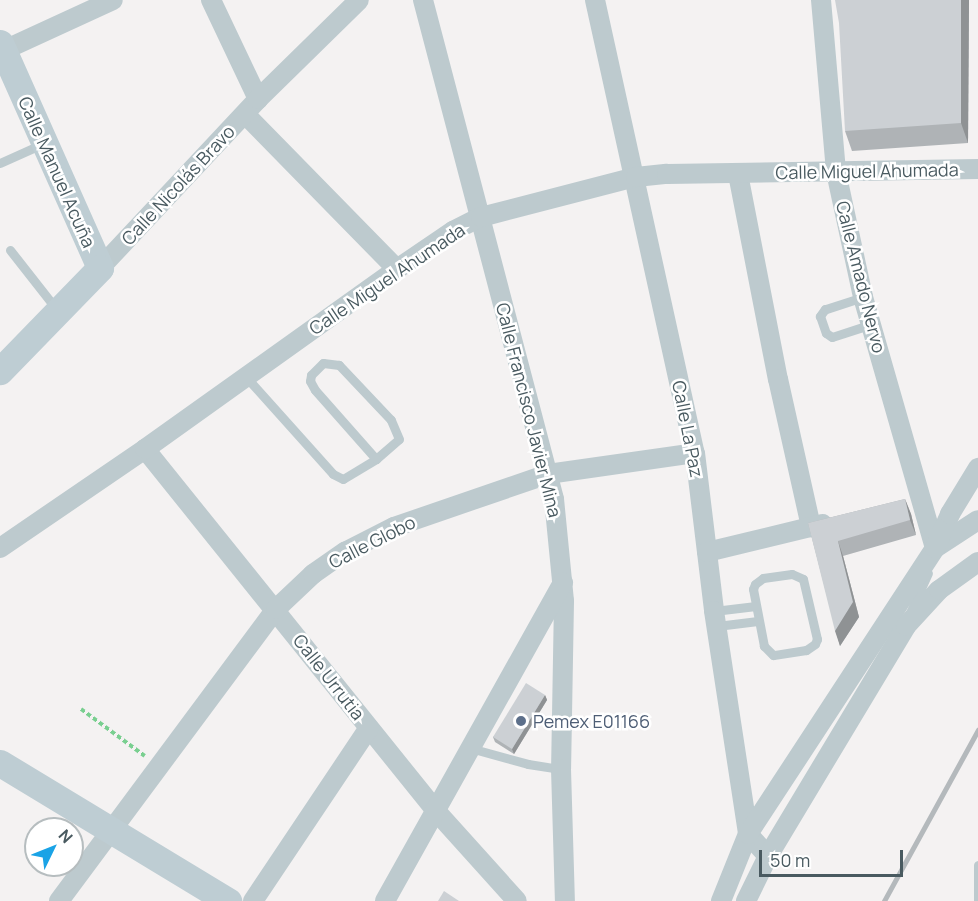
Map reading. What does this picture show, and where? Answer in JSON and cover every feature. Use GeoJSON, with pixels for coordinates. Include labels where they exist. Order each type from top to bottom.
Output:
{"type":"FeatureCollection","features":[{"type":"Feature","properties":{"kind":"main road","name":"Calle Manuel Acuña"},"geometry":{"type":"LineString","coordinates":[[1,48],[100,268]]}},
{"type":"Feature","properties":{"kind":"main road","name":"Calle Nicolás Bravo"},"geometry":{"type":"LineString","coordinates":[[0,371],[100,268]]}},
{"type":"Feature","properties":{"kind":"main road"},"geometry":{"type":"LineString","coordinates":[[0,763],[228,901]]}},
{"type":"Feature","properties":{"kind":"street"},"geometry":{"type":"LineString","coordinates":[[1,48],[113,0]]}},
{"type":"Feature","properties":{"kind":"street"},"geometry":{"type":"LineString","coordinates":[[211,0],[258,99]]}},
{"type":"Feature","properties":{"kind":"street","name":"Calle Nicolás Bravo"},"geometry":{"type":"LineString","coordinates":[[100,268],[258,99],[359,0]]}},
{"type":"Feature","properties":{"kind":"street","name":"Calle Francisco Javier Mina"},"geometry":{"type":"LineString","coordinates":[[423,0],[548,474],[559,540],[563,582],[565,669],[561,769],[565,901]]}},
{"type":"Feature","properties":{"kind":"street","name":"Calle La Paz"},"geometry":{"type":"LineString","coordinates":[[595,0],[636,177],[695,453],[715,619],[748,834]]}},
{"type":"Feature","properties":{"kind":"street","name":"Calle Amado Nervo"},"geometry":{"type":"LineString","coordinates":[[821,0],[836,172],[870,325],[935,548]]}},
{"type":"Feature","properties":{"kind":"street"},"geometry":{"type":"LineString","coordinates":[[244,114],[397,269]]}},
{"type":"Feature","properties":{"kind":"street","name":"Calle Miguel Ahumada"},"geometry":{"type":"LineString","coordinates":[[0,548],[397,269],[453,231],[480,217],[636,177],[978,169]]}},
{"type":"Feature","properties":{"kind":"street"},"geometry":{"type":"LineString","coordinates":[[738,174],[778,380],[811,527]]}},
{"type":"Feature","properties":{"kind":"street","name":"Calle Urrutia"},"geometry":{"type":"LineString","coordinates":[[145,448],[435,810],[517,901]]}},
{"type":"Feature","properties":{"kind":"street","name":"Calle Globo"},"geometry":{"type":"LineString","coordinates":[[59,901],[276,609],[313,574],[337,557],[384,532],[455,504],[548,474],[695,453]]}},
{"type":"Feature","properties":{"kind":"street"},"geometry":{"type":"LineString","coordinates":[[721,901],[748,834],[935,548],[951,514],[978,468]]}},
{"type":"Feature","properties":{"kind":"street"},"geometry":{"type":"LineString","coordinates":[[900,505],[922,500]]}},
{"type":"Feature","properties":{"kind":"street"},"geometry":{"type":"LineString","coordinates":[[707,552],[844,519]]}},
{"type":"Feature","properties":{"kind":"street"},"geometry":{"type":"LineString","coordinates":[[935,548],[978,520]]}},
{"type":"Feature","properties":{"kind":"street"},"geometry":{"type":"LineString","coordinates":[[746,901],[768,856],[906,626],[939,590],[978,562]]}},
{"type":"Feature","properties":{"kind":"street"},"geometry":{"type":"LineString","coordinates":[[385,901],[563,582]]}},
{"type":"Feature","properties":{"kind":"street"},"geometry":{"type":"LineString","coordinates":[[253,901],[369,728]]}},
{"type":"Feature","properties":{"kind":"street"},"geometry":{"type":"LineString","coordinates":[[748,834],[768,856]]}},
{"type":"Feature","properties":{"kind":"lane"},"geometry":{"type":"LineString","coordinates":[[0,163],[45,143]]}},
{"type":"Feature","properties":{"kind":"lane"},"geometry":{"type":"LineString","coordinates":[[10,250],[58,311]]}},
{"type":"Feature","properties":{"kind":"lane"},"geometry":{"type":"LineString","coordinates":[[863,297],[825,309],[820,316],[826,333],[832,337],[870,325]]}},
{"type":"Feature","properties":{"kind":"lane"},"geometry":{"type":"LineString","coordinates":[[246,377],[333,474],[343,479],[376,459],[396,445],[399,440],[396,427],[339,365],[323,363],[311,375],[310,381],[315,390],[376,459]]}},
{"type":"Feature","properties":{"kind":"lane"},"geometry":{"type":"LineString","coordinates":[[906,626],[911,607],[928,575],[935,548]]}},
{"type":"Feature","properties":{"kind":"lane"},"geometry":{"type":"LineString","coordinates":[[798,575],[805,585],[817,639],[815,644],[806,650],[773,655],[764,646],[758,621],[753,589],[758,580],[798,575]]}},
{"type":"Feature","properties":{"kind":"lane"},"geometry":{"type":"LineString","coordinates":[[715,619],[756,606]]}},
{"type":"Feature","properties":{"kind":"lane"},"geometry":{"type":"LineString","coordinates":[[715,619],[758,621]]}},
{"type":"Feature","properties":{"kind":"lane"},"geometry":{"type":"LineString","coordinates":[[469,748],[528,764],[561,769]]}},
{"type":"Feature","properties":{"kind":"lane"},"geometry":{"type":"LineString","coordinates":[[978,865],[978,901]]}},
{"type":"Feature","properties":{"kind":"path"},"geometry":{"type":"LineString","coordinates":[[81,709],[158,765]]}},
{"type":"Feature","properties":{"kind":"building"},"geometry":{"type":"Polygon","coordinates":[[[835,0],[961,0],[961,123],[845,131],[839,23],[835,0]]]}},
{"type":"Feature","properties":{"kind":"building"},"geometry":{"type":"Polygon","coordinates":[[[905,499],[910,520],[838,541],[853,602],[835,631],[808,523],[905,499]]]}},
{"type":"Feature","properties":{"kind":"building","name":"Pemex E01166"},"geometry":{"type":"Polygon","coordinates":[[[526,683],[545,695],[512,749],[493,737],[526,683]]]}},
{"type":"Feature","properties":{"kind":"building"},"geometry":{"type":"Polygon","coordinates":[[[444,891],[459,901],[438,901],[444,891]]]}},
{"type":"Feature","properties":{"kind":"railway"},"geometry":{"type":"LineString","coordinates":[[884,901],[978,730]]}},
{"type":"Feature","properties":{"kind":"place","name":"Pemex E01166"},"geometry":{"type":"Point","coordinates":[521,721]}}]}
